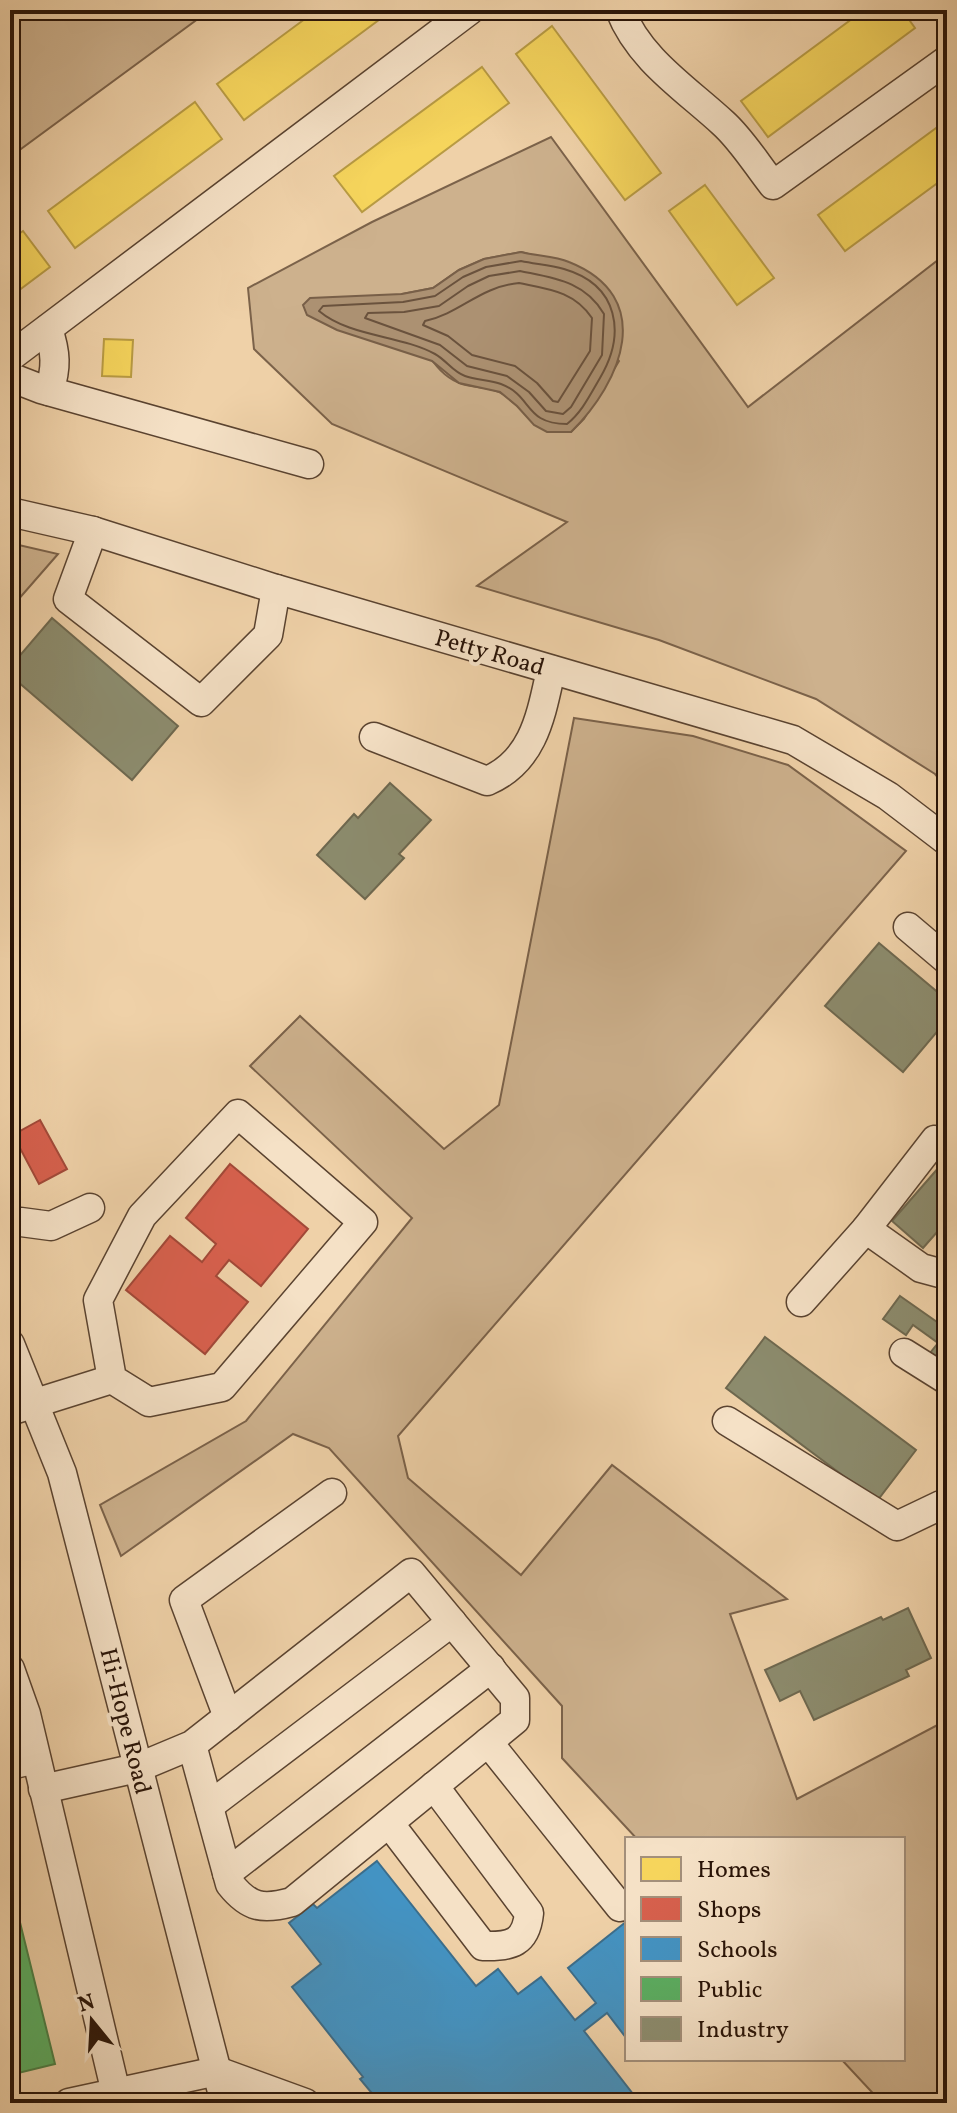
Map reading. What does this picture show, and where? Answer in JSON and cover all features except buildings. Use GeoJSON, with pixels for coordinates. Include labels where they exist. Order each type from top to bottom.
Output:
{"type":"FeatureCollection","features":[{"type":"Feature","properties":{"kind":"street"},"geometry":{"type":"LineString","coordinates":[[10,357],[470,10]]}},
{"type":"Feature","properties":{"kind":"street"},"geometry":{"type":"LineString","coordinates":[[620,10],[627,29],[657,66],[726,125],[773,185],[947,60]]}},
{"type":"Feature","properties":{"kind":"street"},"geometry":{"type":"LineString","coordinates":[[48,329],[57,369],[49,391]]}},
{"type":"Feature","properties":{"kind":"street"},"geometry":{"type":"LineString","coordinates":[[10,377],[49,391],[309,464]]}},
{"type":"Feature","properties":{"kind":"street","name":"Petty Road"},"geometry":{"type":"LineString","coordinates":[[10,512],[93,531],[276,589],[793,740],[888,796],[947,841]]}},
{"type":"Feature","properties":{"kind":"street"},"geometry":{"type":"LineString","coordinates":[[93,531],[68,599],[201,702],[268,635],[276,589]]}},
{"type":"Feature","properties":{"kind":"street"},"geometry":{"type":"LineString","coordinates":[[374,737],[487,781],[502,774],[521,757],[539,726],[551,670]]}},
{"type":"Feature","properties":{"kind":"street"},"geometry":{"type":"LineString","coordinates":[[908,927],[947,960]]}},
{"type":"Feature","properties":{"kind":"street"},"geometry":{"type":"LineString","coordinates":[[23,1407],[112,1379],[149,1402],[222,1387],[363,1222],[238,1114],[142,1216],[98,1300],[112,1379]]}},
{"type":"Feature","properties":{"kind":"street"},"geometry":{"type":"LineString","coordinates":[[801,1302],[866,1229],[935,1140]]}},
{"type":"Feature","properties":{"kind":"street"},"geometry":{"type":"LineString","coordinates":[[14,1219],[51,1226],[90,1208]]}},
{"type":"Feature","properties":{"kind":"street"},"geometry":{"type":"LineString","coordinates":[[866,1229],[921,1268],[947,1275]]}},
{"type":"Feature","properties":{"kind":"street","name":"Hi-Hope Road"},"geometry":{"type":"LineString","coordinates":[[10,1344],[23,1407],[62,1473],[225,2103]]}},
{"type":"Feature","properties":{"kind":"street"},"geometry":{"type":"LineString","coordinates":[[904,1353],[947,1380]]}},
{"type":"Feature","properties":{"kind":"street"},"geometry":{"type":"LineString","coordinates":[[727,1421],[897,1526],[941,1505],[947,1508]]}},
{"type":"Feature","properties":{"kind":"street"},"geometry":{"type":"LineString","coordinates":[[228,1717],[184,1600],[332,1493]]}},
{"type":"Feature","properties":{"kind":"street"},"geometry":{"type":"LineString","coordinates":[[43,1789],[137,1768],[192,1745],[411,1573],[515,1698],[515,1720],[292,1902],[274,1907],[257,1906],[242,1900],[230,1884],[192,1745]]}},
{"type":"Feature","properties":{"kind":"street"},"geometry":{"type":"LineString","coordinates":[[209,1806],[452,1622]]}},
{"type":"Feature","properties":{"kind":"street"},"geometry":{"type":"LineString","coordinates":[[11,1666],[23,1762],[43,1789],[116,2093]]}},
{"type":"Feature","properties":{"kind":"street"},"geometry":{"type":"LineString","coordinates":[[227,1873],[491,1668]]}},
{"type":"Feature","properties":{"kind":"street"},"geometry":{"type":"LineString","coordinates":[[488,1742],[620,1907]]}},
{"type":"Feature","properties":{"kind":"street"},"geometry":{"type":"LineString","coordinates":[[389,1823],[483,1946],[501,1947],[519,1940],[528,1926],[529,1913],[434,1786]]}},
{"type":"Feature","properties":{"kind":"street"},"geometry":{"type":"LineString","coordinates":[[69,2103],[217,2071],[305,2103]]}},
{"type":"Feature","properties":{"kind":"shaded area"},"geometry":{"type":"Polygon","coordinates":[[[10,10],[210,10],[10,157],[10,10]]]}},
{"type":"Feature","properties":{"kind":"shaded area"},"geometry":{"type":"Polygon","coordinates":[[[551,137],[748,407],[947,253],[947,788],[935,774],[816,699],[659,640],[477,586],[567,522],[332,424],[254,349],[248,288],[372,222],[551,137]],[[521,252],[484,259],[459,270],[433,288],[402,294],[424,346],[439,369],[450,378],[462,384],[500,392],[538,426],[571,432],[584,419],[619,361],[540,257],[521,252]]]}},
{"type":"Feature","properties":{"kind":"shaded area"},"geometry":{"type":"Polygon","coordinates":[[[10,543],[58,554],[10,609],[10,543]]]}},
{"type":"Feature","properties":{"kind":"shaded area"},"geometry":{"type":"Polygon","coordinates":[[[574,718],[693,736],[788,765],[906,851],[398,1436],[408,1478],[521,1575],[612,1465],[787,1599],[730,1614],[797,1799],[947,1720],[947,2103],[882,2103],[843,2061],[905,2061],[905,1837],[635,1837],[562,1758],[562,1706],[329,1448],[293,1434],[121,1556],[100,1505],[246,1421],[412,1218],[250,1066],[300,1016],[444,1149],[499,1105],[574,718]]]}},
{"type":"Feature","properties":{"kind":"water"},"geometry":{"type":"Polygon","coordinates":[[[521,252],[564,260],[596,277],[614,296],[622,318],[622,341],[616,365],[605,389],[571,432],[547,432],[534,425],[500,392],[459,383],[432,361],[337,330],[307,315],[303,305],[310,298],[402,294],[433,288],[459,270],[484,259],[521,252]]]}}]}
